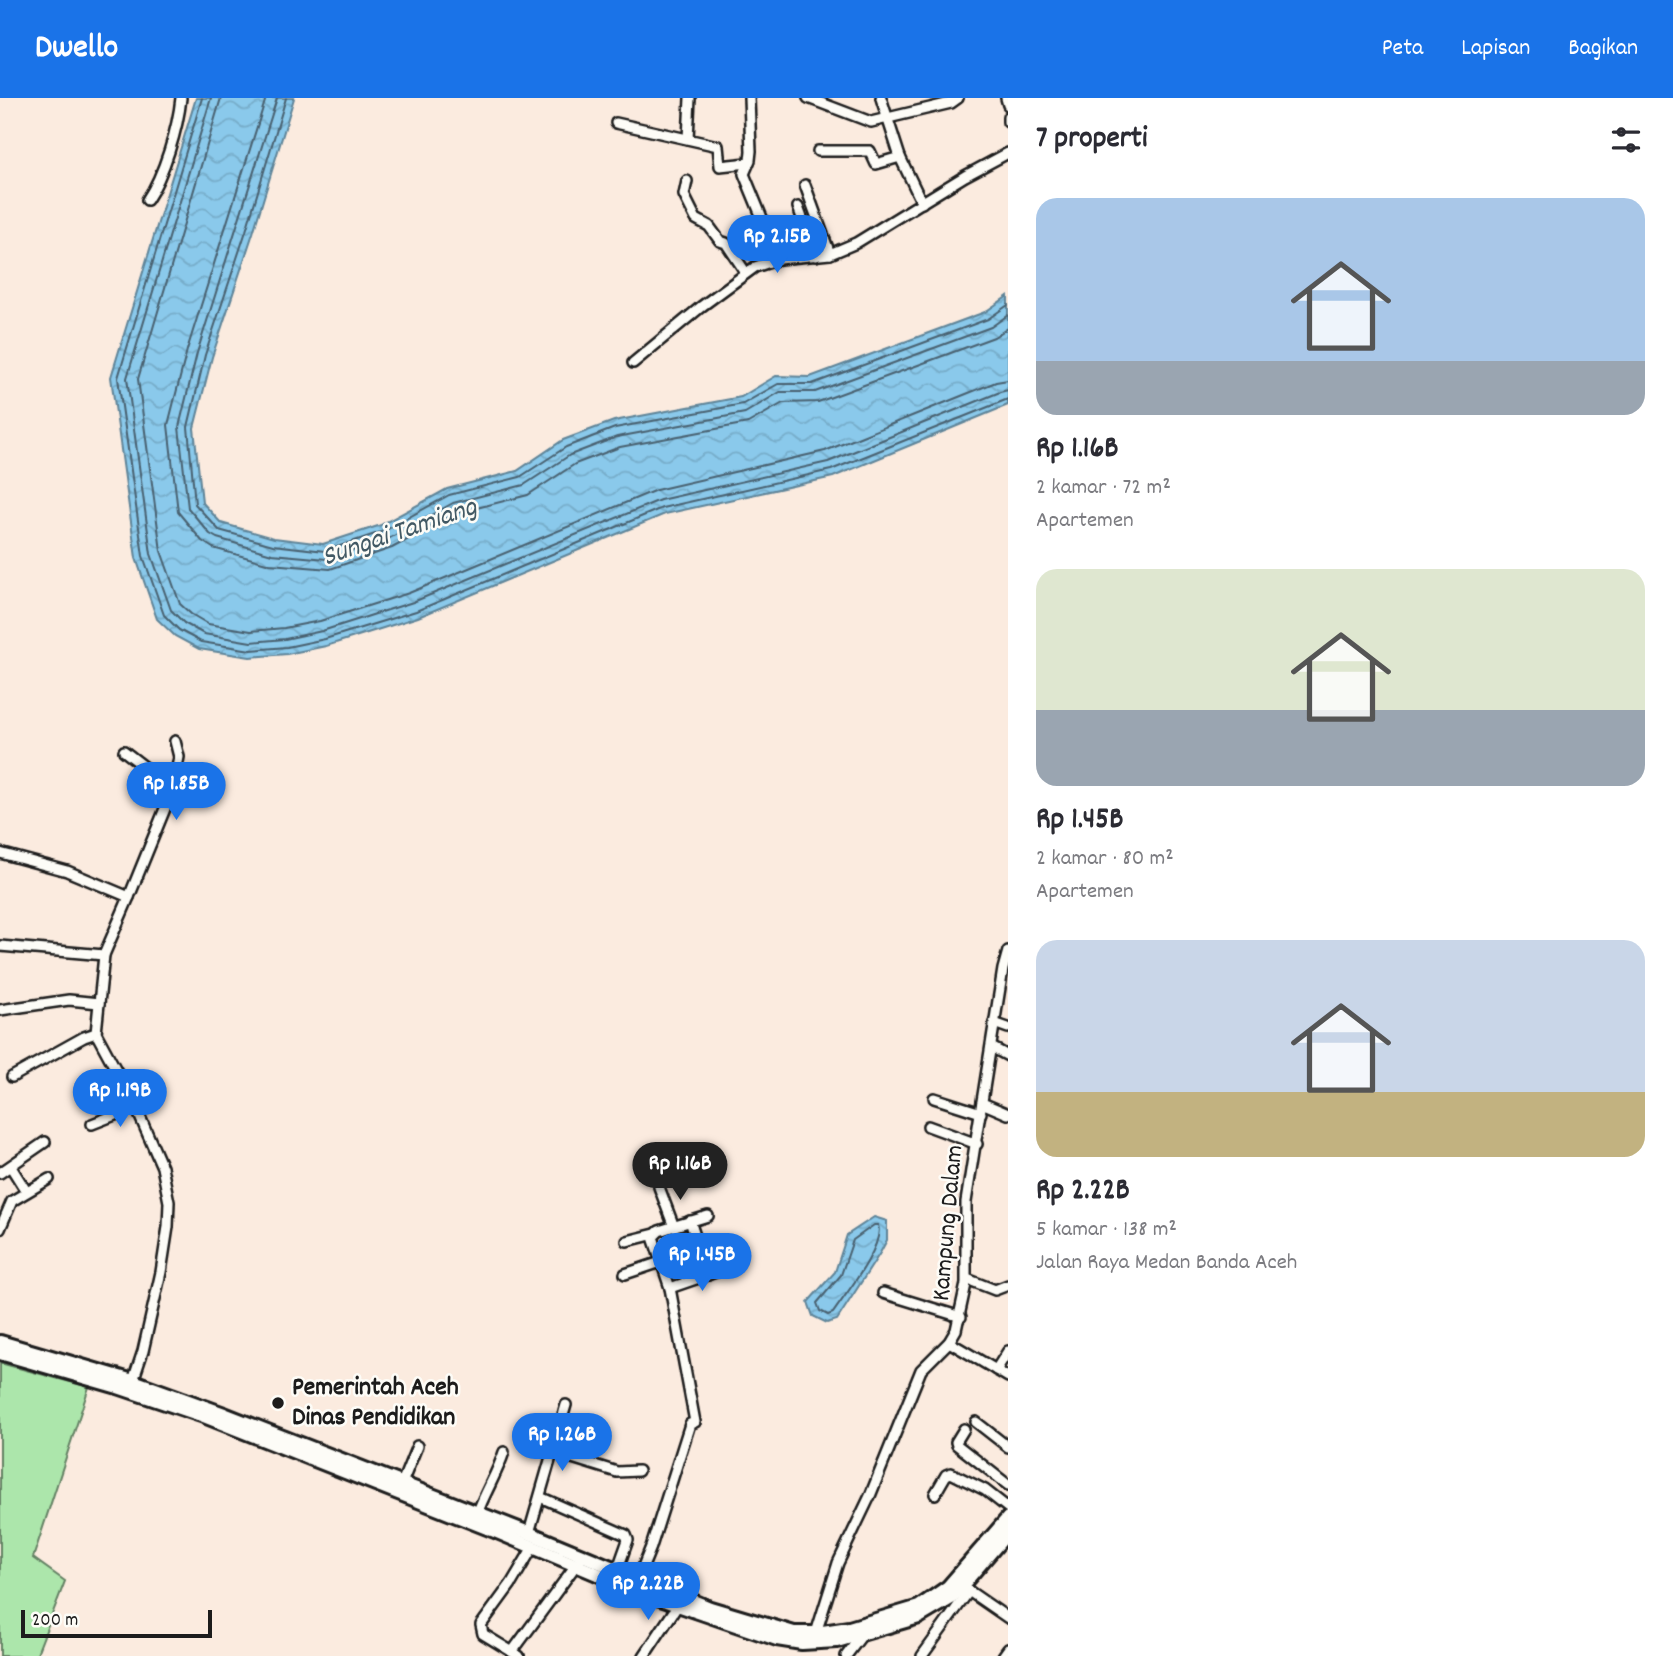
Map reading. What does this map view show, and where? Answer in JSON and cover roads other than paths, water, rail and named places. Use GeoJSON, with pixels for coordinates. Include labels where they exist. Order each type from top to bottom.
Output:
{"type":"FeatureCollection","features":[{"type":"Feature","properties":{"kind":"highway"},"geometry":{"type":"LineString","coordinates":[[0,1342],[133,1381],[224,1413],[300,1450],[434,1502],[576,1565],[638,1579],[738,1617],[783,1630],[816,1633],[849,1628],[903,1613],[932,1600],[948,1587],[1008,1518]]}},
{"type":"Feature","properties":{"kind":"highway"},"geometry":{"type":"LineString","coordinates":[[0,1353],[149,1397],[402,1483],[434,1502],[529,1533],[678,1605],[777,1639],[815,1643],[862,1635],[919,1618],[966,1588],[1008,1532]]}},
{"type":"Feature","properties":{"kind":"street"},"geometry":{"type":"LineString","coordinates":[[147,200],[160,174],[179,114],[181,98]]}},
{"type":"Feature","properties":{"kind":"street"},"geometry":{"type":"LineString","coordinates":[[688,139],[690,98]]}},
{"type":"Feature","properties":{"kind":"street"},"geometry":{"type":"LineString","coordinates":[[749,98],[751,151],[744,170],[745,177],[779,259]]}},
{"type":"Feature","properties":{"kind":"street"},"geometry":{"type":"LineString","coordinates":[[808,98],[867,122],[951,103],[958,98]]}},
{"type":"Feature","properties":{"kind":"street"},"geometry":{"type":"LineString","coordinates":[[881,98],[900,158],[922,203]]}},
{"type":"Feature","properties":{"kind":"street"},"geometry":{"type":"LineString","coordinates":[[1006,98],[1008,105]]}},
{"type":"Feature","properties":{"kind":"street"},"geometry":{"type":"LineString","coordinates":[[616,123],[719,147],[720,166],[748,163]]}},
{"type":"Feature","properties":{"kind":"street"},"geometry":{"type":"LineString","coordinates":[[818,151],[870,151],[876,164],[900,158]]}},
{"type":"Feature","properties":{"kind":"street"},"geometry":{"type":"LineString","coordinates":[[633,363],[746,273],[763,263],[830,254],[866,238],[965,176],[1008,153]]}},
{"type":"Feature","properties":{"kind":"street"},"geometry":{"type":"LineString","coordinates":[[687,181],[683,191],[696,219],[709,226],[720,241],[726,243],[746,273]]}},
{"type":"Feature","properties":{"kind":"street"},"geometry":{"type":"LineString","coordinates":[[804,185],[830,254]]}},
{"type":"Feature","properties":{"kind":"street"},"geometry":{"type":"LineString","coordinates":[[798,208],[816,256]]}},
{"type":"Feature","properties":{"kind":"street"},"geometry":{"type":"LineString","coordinates":[[133,1381],[143,1351],[161,1272],[169,1202],[162,1167],[134,1103],[96,1033],[104,955],[173,789],[179,757],[175,741]]}},
{"type":"Feature","properties":{"kind":"street"},"geometry":{"type":"LineString","coordinates":[[124,751],[173,789]]}},
{"type":"Feature","properties":{"kind":"street"},"geometry":{"type":"LineString","coordinates":[[0,853],[67,871],[128,897]]}},
{"type":"Feature","properties":{"kind":"street"},"geometry":{"type":"LineString","coordinates":[[0,946],[104,955]]}},
{"type":"Feature","properties":{"kind":"street","name":"Kampung Dalam"},"geometry":{"type":"LineString","coordinates":[[816,1633],[838,1563],[870,1496],[921,1370],[949,1342],[961,1317],[967,1279],[965,1217],[994,1023],[1008,951]]}},
{"type":"Feature","properties":{"kind":"street"},"geometry":{"type":"LineString","coordinates":[[0,1010],[69,1000],[99,1003]]}},
{"type":"Feature","properties":{"kind":"street"},"geometry":{"type":"LineString","coordinates":[[994,1023],[1008,1028]]}},
{"type":"Feature","properties":{"kind":"street"},"geometry":{"type":"LineString","coordinates":[[12,1076],[96,1033]]}},
{"type":"Feature","properties":{"kind":"street"},"geometry":{"type":"LineString","coordinates":[[991,1047],[1008,1056]]}},
{"type":"Feature","properties":{"kind":"street"},"geometry":{"type":"LineString","coordinates":[[934,1098],[1008,1114]]}},
{"type":"Feature","properties":{"kind":"street"},"geometry":{"type":"LineString","coordinates":[[92,1124],[120,1113],[134,1103]]}},
{"type":"Feature","properties":{"kind":"street"},"geometry":{"type":"LineString","coordinates":[[928,1126],[977,1144]]}},
{"type":"Feature","properties":{"kind":"street"},"geometry":{"type":"LineString","coordinates":[[0,1173],[46,1142]]}},
{"type":"Feature","properties":{"kind":"street"},"geometry":{"type":"LineString","coordinates":[[10,1167],[26,1191]]}},
{"type":"Feature","properties":{"kind":"street"},"geometry":{"type":"LineString","coordinates":[[0,1229],[10,1204],[26,1191],[49,1179]]}},
{"type":"Feature","properties":{"kind":"street"},"geometry":{"type":"LineString","coordinates":[[659,1187],[674,1227]]}},
{"type":"Feature","properties":{"kind":"street"},"geometry":{"type":"LineString","coordinates":[[627,1241],[708,1216]]}},
{"type":"Feature","properties":{"kind":"street"},"geometry":{"type":"LineString","coordinates":[[690,1222],[708,1275]]}},
{"type":"Feature","properties":{"kind":"street"},"geometry":{"type":"LineString","coordinates":[[638,1579],[651,1547],[690,1424],[695,1422],[670,1288],[653,1237],[655,1234]]}},
{"type":"Feature","properties":{"kind":"street"},"geometry":{"type":"LineString","coordinates":[[625,1274],[660,1260],[715,1244]]}},
{"type":"Feature","properties":{"kind":"street"},"geometry":{"type":"LineString","coordinates":[[670,1288],[725,1269]]}},
{"type":"Feature","properties":{"kind":"street"},"geometry":{"type":"LineString","coordinates":[[967,1279],[995,1290],[1008,1285]]}},
{"type":"Feature","properties":{"kind":"street"},"geometry":{"type":"LineString","coordinates":[[883,1293],[961,1317]]}},
{"type":"Feature","properties":{"kind":"street"},"geometry":{"type":"LineString","coordinates":[[949,1342],[1008,1377]]}},
{"type":"Feature","properties":{"kind":"street"},"geometry":{"type":"LineString","coordinates":[[996,1370],[1008,1351]]}},
{"type":"Feature","properties":{"kind":"street"},"geometry":{"type":"LineString","coordinates":[[529,1533],[566,1405]]}},
{"type":"Feature","properties":{"kind":"street"},"geometry":{"type":"LineString","coordinates":[[976,1422],[1008,1447]]}},
{"type":"Feature","properties":{"kind":"street"},"geometry":{"type":"LineString","coordinates":[[964,1429],[956,1442],[957,1445],[1008,1485]]}},
{"type":"Feature","properties":{"kind":"street"},"geometry":{"type":"LineString","coordinates":[[402,1483],[417,1446]]}},
{"type":"Feature","properties":{"kind":"street"},"geometry":{"type":"LineString","coordinates":[[477,1514],[483,1497],[496,1478],[504,1452]]}},
{"type":"Feature","properties":{"kind":"street"},"geometry":{"type":"LineString","coordinates":[[553,1452],[617,1472],[638,1471]]}},
{"type":"Feature","properties":{"kind":"street"},"geometry":{"type":"LineString","coordinates":[[935,1494],[946,1475],[951,1473],[985,1490],[1008,1508]]}},
{"type":"Feature","properties":{"kind":"street"},"geometry":{"type":"LineString","coordinates":[[540,1497],[626,1535],[628,1541],[610,1572]]}},
{"type":"Feature","properties":{"kind":"street"},"geometry":{"type":"LineString","coordinates":[[533,1547],[511,1584],[481,1625],[483,1634],[516,1654],[576,1565]]}},
{"type":"Feature","properties":{"kind":"street"},"geometry":{"type":"LineString","coordinates":[[922,1656],[966,1588],[1008,1618]]}},
{"type":"Feature","properties":{"kind":"street"},"geometry":{"type":"LineString","coordinates":[[644,1656],[678,1605]]}},
{"type":"Feature","properties":{"kind":"street"},"geometry":{"type":"LineString","coordinates":[[846,1656],[862,1635]]}},
{"type":"Feature","properties":{"kind":"street"},"geometry":{"type":"LineString","coordinates":[[1003,1656],[1008,1648]]}},
{"type":"Feature","properties":{"kind":"water","name":"Sungai Tamiang"},"geometry":{"type":"Polygon","coordinates":[[[196,98],[294,98],[212,357],[194,428],[202,502],[221,523],[274,538],[323,544],[381,525],[447,489],[517,471],[563,440],[614,421],[741,397],[776,376],[810,377],[985,312],[1008,296],[1008,405],[833,477],[665,514],[418,617],[326,646],[287,654],[250,657],[199,649],[175,636],[157,619],[136,558],[111,377],[196,98]]]}},
{"type":"Feature","properties":{"kind":"water"},"geometry":{"type":"Polygon","coordinates":[[[874,1217],[887,1221],[887,1240],[880,1253],[837,1320],[827,1323],[813,1316],[808,1302],[835,1272],[847,1235],[874,1217]]]}},
{"type":"Feature","properties":{"kind":"place","name":"Pemerintah Aceh Dinas Pendidikan"},"geometry":{"type":"Point","coordinates":[278,1403]}}]}
